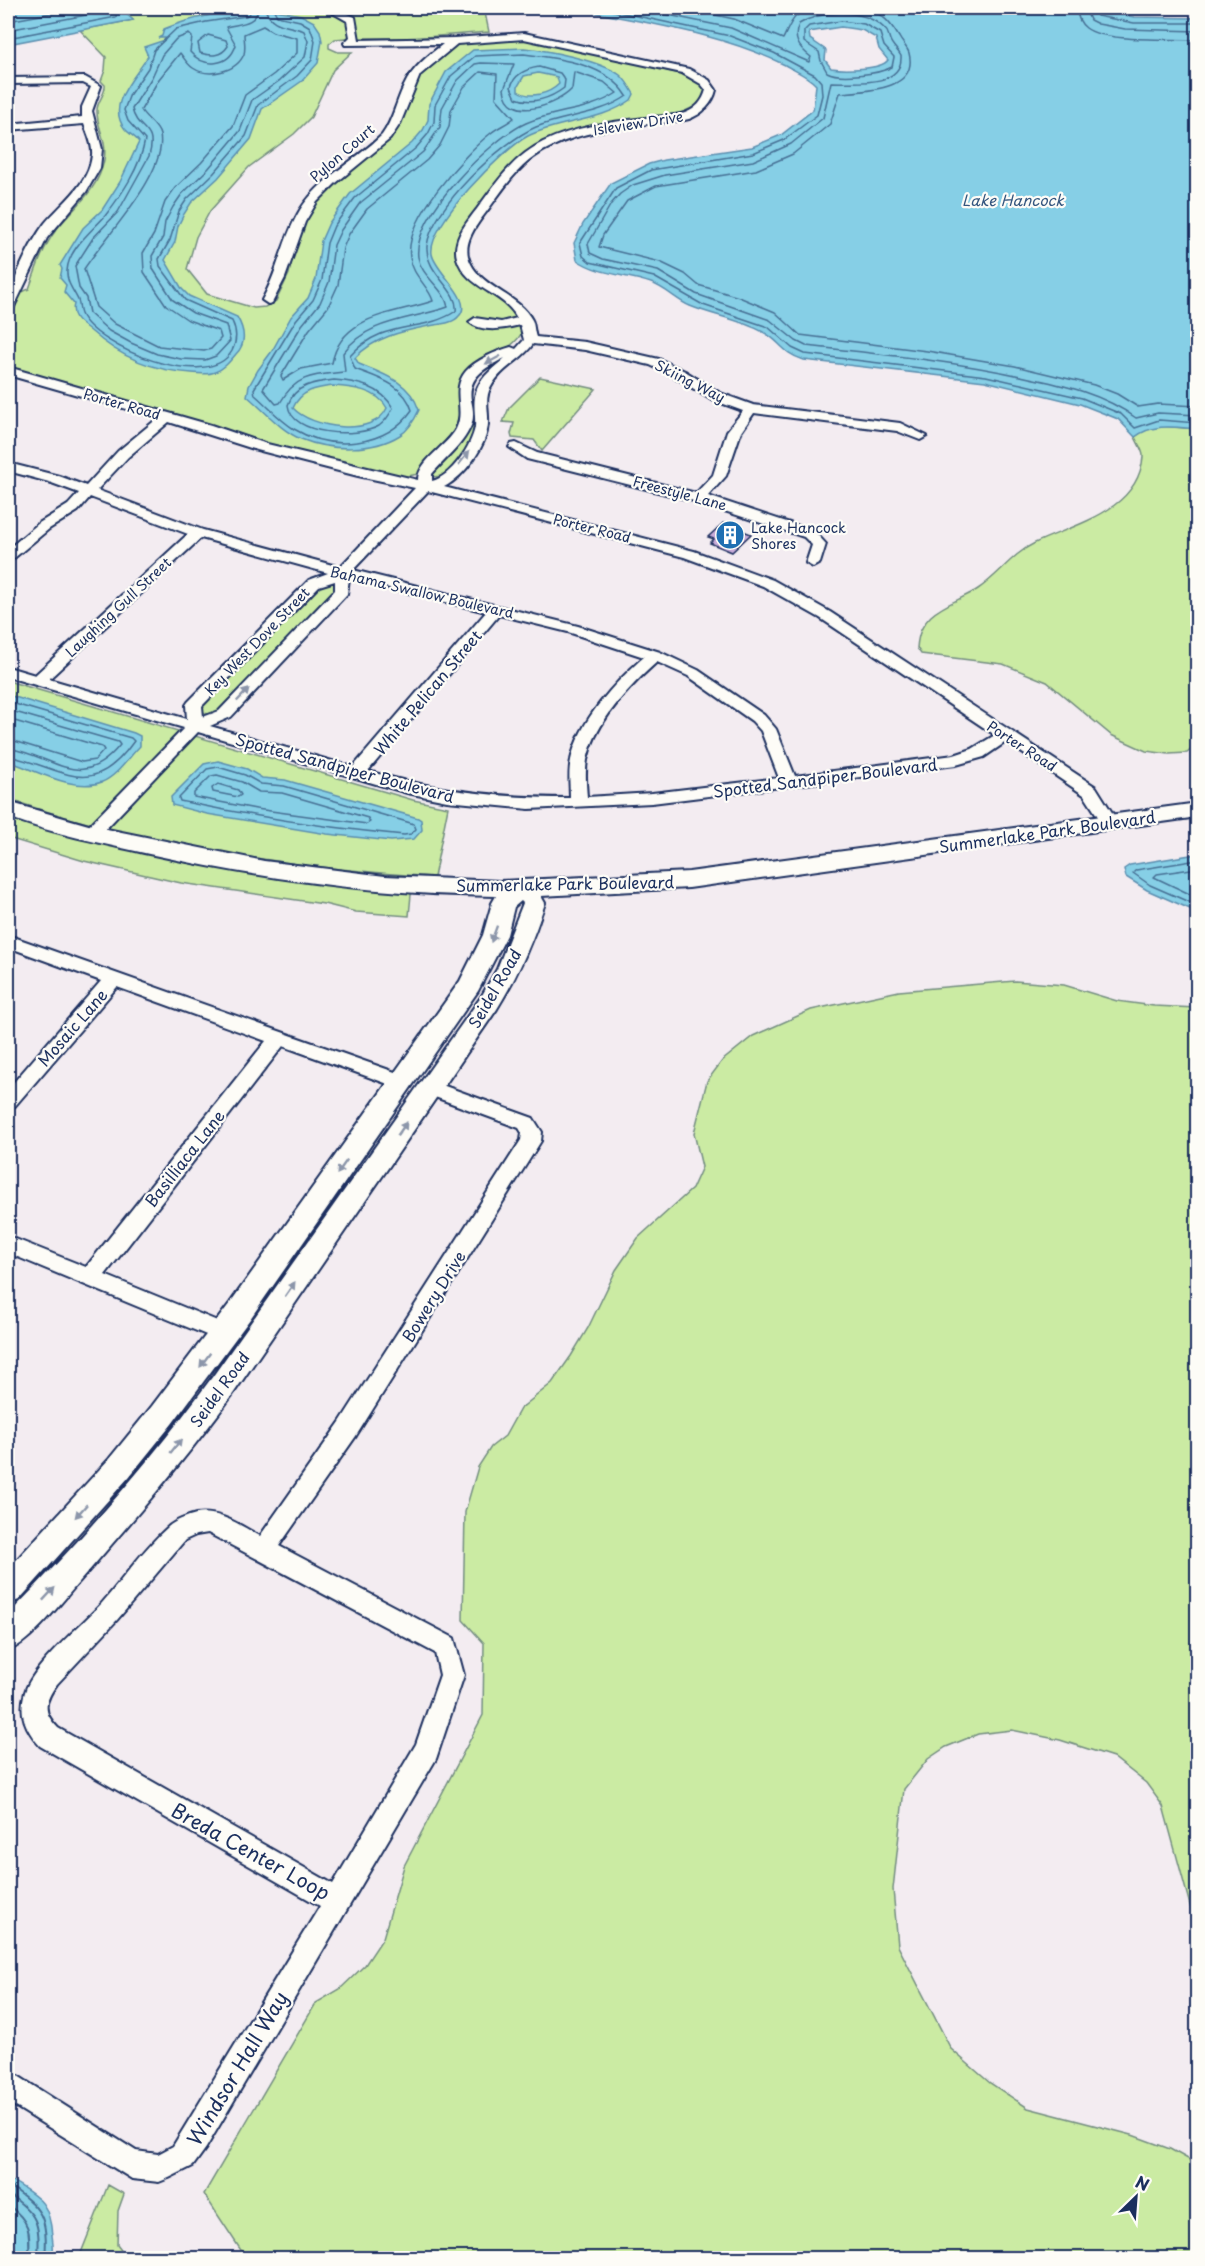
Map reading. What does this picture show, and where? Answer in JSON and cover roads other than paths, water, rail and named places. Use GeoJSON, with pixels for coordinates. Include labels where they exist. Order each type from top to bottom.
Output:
{"type":"FeatureCollection","features":[{"type":"Feature","properties":{"kind":"main road","name":"Summerlake Park Boulevard"},"geometry":{"type":"LineString","coordinates":[[8,809],[92,834],[266,869],[387,884],[524,887],[689,880],[1197,810]]}},
{"type":"Feature","properties":{"kind":"main road","name":"Seidel Road"},"geometry":{"type":"LineString","coordinates":[[8,1590],[126,1459],[224,1333],[470,985],[495,935],[503,903],[524,887],[534,903],[509,969],[430,1088],[196,1422],[96,1541],[8,1636]]}},
{"type":"Feature","properties":{"kind":"street","name":"Isleview Drive"},"geometry":{"type":"LineString","coordinates":[[328,8],[352,19],[355,38],[349,43],[454,41],[506,36],[542,39],[685,71],[705,82],[711,90],[709,100],[687,116],[606,128],[556,140],[528,156],[497,188],[468,228],[464,236],[462,256],[472,274],[481,283],[519,309],[526,321],[530,340]]}},
{"type":"Feature","properties":{"kind":"street","name":"Pylon Court"},"geometry":{"type":"LineString","coordinates":[[268,300],[283,273],[292,234],[306,209],[338,174],[386,136],[394,124],[413,78],[422,67],[454,41]]}},
{"type":"Feature","properties":{"kind":"street"},"geometry":{"type":"LineString","coordinates":[[8,81],[79,80],[91,82],[97,89],[87,109],[97,156],[89,178],[80,194],[47,226],[25,268],[8,308]]}},
{"type":"Feature","properties":{"kind":"street"},"geometry":{"type":"LineString","coordinates":[[8,127],[88,120]]}},
{"type":"Feature","properties":{"kind":"street"},"geometry":{"type":"LineString","coordinates":[[475,322],[501,326],[526,321]]}},
{"type":"Feature","properties":{"kind":"street"},"geometry":{"type":"LineString","coordinates":[[530,340],[483,365],[467,381],[464,389],[474,413],[481,431],[469,454],[443,483],[426,486],[425,473],[453,442],[474,413],[486,383],[519,355],[530,340]]}},
{"type":"Feature","properties":{"kind":"street","name":"Skiing Way"},"geometry":{"type":"LineString","coordinates":[[530,340],[585,346],[654,362],[680,374],[715,396],[751,409],[900,427],[920,436]]}},
{"type":"Feature","properties":{"kind":"street","name":"Porter Road"},"geometry":{"type":"LineString","coordinates":[[8,371],[262,447],[358,472],[426,486],[689,554],[768,583],[825,615],[1090,791],[1110,822]]}},
{"type":"Feature","properties":{"kind":"street"},"geometry":{"type":"LineString","coordinates":[[699,498],[719,476],[734,431],[751,409]]}},
{"type":"Feature","properties":{"kind":"street"},"geometry":{"type":"LineString","coordinates":[[8,556],[44,526],[72,508],[123,454],[167,417]]}},
{"type":"Feature","properties":{"kind":"street","name":"Freestyle Lane"},"geometry":{"type":"LineString","coordinates":[[516,447],[532,456],[699,498],[809,534],[819,543],[813,563]]}},
{"type":"Feature","properties":{"kind":"street","name":"Bahama Swallow Boulevard"},"geometry":{"type":"LineString","coordinates":[[8,466],[54,479],[198,533],[342,573],[573,629],[655,656],[693,674],[759,718],[768,729],[789,782]]}},
{"type":"Feature","properties":{"kind":"street","name":"Key West Dove Street"},"geometry":{"type":"LineString","coordinates":[[195,726],[194,705],[314,583],[342,573],[426,486]]}},
{"type":"Feature","properties":{"kind":"street","name":"Laughing Gull Street"},"geometry":{"type":"LineString","coordinates":[[38,681],[198,533]]}},
{"type":"Feature","properties":{"kind":"street","name":"Key West Dove Street"},"geometry":{"type":"LineString","coordinates":[[92,834],[195,726],[225,714],[342,591],[342,573]]}},
{"type":"Feature","properties":{"kind":"street","name":"White Pelican Street"},"geometry":{"type":"LineString","coordinates":[[357,773],[496,610]]}},
{"type":"Feature","properties":{"kind":"street"},"geometry":{"type":"LineString","coordinates":[[579,802],[577,772],[588,735],[630,678],[655,656]]}},
{"type":"Feature","properties":{"kind":"street","name":"Spotted Sandpiper Boulevard"},"geometry":{"type":"LineString","coordinates":[[8,672],[447,798],[500,803],[660,798],[956,760],[978,753],[1006,735]]}},
{"type":"Feature","properties":{"kind":"street"},"geometry":{"type":"LineString","coordinates":[[8,942],[402,1082]]}},
{"type":"Feature","properties":{"kind":"street","name":"Mosaic Lane"},"geometry":{"type":"LineString","coordinates":[[8,1101],[113,980]]}},
{"type":"Feature","properties":{"kind":"street","name":"Basilliaca Lane"},"geometry":{"type":"LineString","coordinates":[[90,1278],[278,1039]]}},
{"type":"Feature","properties":{"kind":"street","name":"Bowery Drive"},"geometry":{"type":"LineString","coordinates":[[263,1550],[348,1429],[531,1141],[532,1132],[526,1123],[430,1088]]}},
{"type":"Feature","properties":{"kind":"street"},"geometry":{"type":"LineString","coordinates":[[8,1244],[224,1333]]}},
{"type":"Feature","properties":{"kind":"street","name":"Breda Center Loop"},"geometry":{"type":"LineString","coordinates":[[208,1523],[223,1528],[263,1550],[446,1646],[452,1675],[427,1750],[338,1900],[49,1737],[36,1724],[34,1710],[37,1692],[48,1676],[102,1620],[177,1533],[194,1525],[208,1523]]}},
{"type":"Feature","properties":{"kind":"street","name":"Windsor Hall Way"},"geometry":{"type":"LineString","coordinates":[[8,2086],[132,2165],[159,2168],[183,2156],[338,1900]]}},
{"type":"Feature","properties":{"kind":"water"},"geometry":{"type":"Polygon","coordinates":[[[8,8],[120,8],[133,20],[8,44],[8,8]]]}},
{"type":"Feature","properties":{"kind":"water","name":"Lake Hancock"},"geometry":{"type":"Polygon","coordinates":[[[572,8],[1087,8],[1134,17],[1197,18],[1197,429],[1157,428],[1135,437],[1118,419],[1080,404],[985,381],[804,360],[790,354],[769,335],[754,328],[690,306],[651,283],[594,269],[577,260],[574,243],[583,224],[611,183],[649,164],[752,147],[781,135],[813,110],[816,85],[785,65],[734,44],[680,30],[572,8]],[[841,27],[809,32],[810,39],[826,50],[825,60],[831,68],[878,66],[888,60],[879,49],[876,38],[862,30],[841,27]]]}},
{"type":"Feature","properties":{"kind":"water"},"geometry":{"type":"Polygon","coordinates":[[[270,9],[301,15],[314,22],[320,31],[322,41],[318,63],[302,81],[262,109],[251,139],[218,178],[191,203],[178,226],[175,242],[165,260],[182,289],[189,296],[237,317],[243,331],[242,345],[227,364],[212,373],[178,372],[151,366],[114,349],[78,321],[74,314],[74,304],[64,292],[66,285],[60,278],[62,269],[60,265],[83,228],[102,210],[120,182],[139,142],[125,129],[118,110],[124,91],[148,56],[144,47],[165,40],[165,38],[158,38],[162,36],[164,29],[189,20],[229,12],[270,9]]]}},
{"type":"Feature","properties":{"kind":"water"},"geometry":{"type":"Polygon","coordinates":[[[524,48],[574,57],[600,65],[620,75],[634,94],[631,100],[606,113],[541,131],[516,144],[485,171],[441,225],[434,241],[432,254],[462,302],[463,309],[459,316],[450,322],[389,336],[371,345],[355,358],[359,364],[395,380],[415,400],[419,410],[414,421],[406,430],[389,441],[364,447],[325,446],[301,439],[280,426],[247,396],[249,386],[291,317],[308,298],[316,279],[321,241],[329,223],[350,194],[412,143],[423,130],[428,120],[429,104],[446,72],[473,50],[524,48]],[[538,73],[524,76],[518,86],[518,91],[534,95],[550,90],[559,84],[557,77],[538,73]],[[333,386],[315,389],[305,394],[300,397],[293,408],[313,421],[342,427],[369,423],[380,417],[387,408],[371,393],[333,386]]]}},
{"type":"Feature","properties":{"kind":"water"},"geometry":{"type":"Polygon","coordinates":[[[8,695],[134,733],[140,736],[140,746],[118,771],[102,782],[92,784],[70,783],[8,761],[8,695]]]}},
{"type":"Feature","properties":{"kind":"water"},"geometry":{"type":"Polygon","coordinates":[[[218,761],[247,769],[262,778],[285,780],[418,818],[421,820],[422,830],[414,839],[391,841],[327,834],[207,814],[172,805],[171,797],[204,764],[218,761]]]}},
{"type":"Feature","properties":{"kind":"water"},"geometry":{"type":"Polygon","coordinates":[[[1197,854],[1197,912],[1147,890],[1126,877],[1124,869],[1130,865],[1197,854]]]}},
{"type":"Feature","properties":{"kind":"water"},"geometry":{"type":"Polygon","coordinates":[[[8,2178],[39,2200],[48,2213],[53,2241],[50,2258],[8,2258],[8,2178]]]}},
{"type":"Feature","properties":{"kind":"place","name":"Lake Hancock Shores"},"geometry":{"type":"Point","coordinates":[730,535]}}]}
